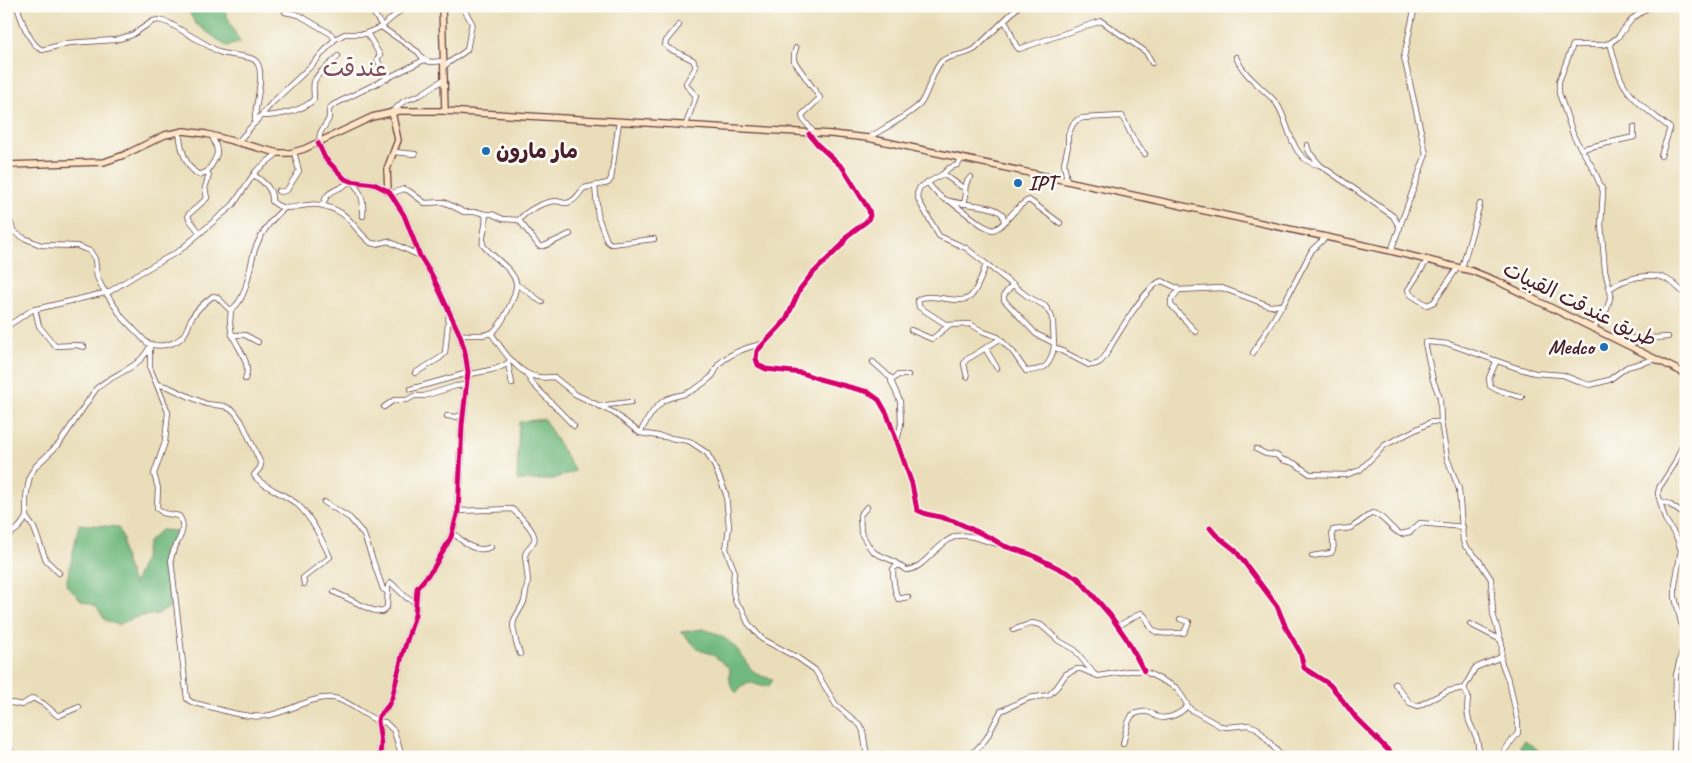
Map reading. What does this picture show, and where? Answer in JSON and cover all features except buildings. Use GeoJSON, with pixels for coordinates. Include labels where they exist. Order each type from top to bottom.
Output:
{"type":"FeatureCollection","features":[{"type":"Feature","properties":{"kind":"main road"},"geometry":{"type":"LineString","coordinates":[[442,6],[445,112]]}},
{"type":"Feature","properties":{"kind":"main road"},"geometry":{"type":"LineString","coordinates":[[380,757],[381,744],[378,722],[390,702],[415,615],[416,592],[418,586],[435,566],[454,532],[458,511],[463,415],[468,374],[460,335],[420,256],[404,215],[390,193],[387,173],[398,137],[392,112]]}},
{"type":"Feature","properties":{"kind":"main road","name":"طريق عندقت القبيات"},"geometry":{"type":"LineString","coordinates":[[180,132],[212,136],[278,153],[294,152],[372,117],[392,112],[445,112],[619,121],[868,138],[1460,267],[1500,282],[1686,374]]}},
{"type":"Feature","properties":{"kind":"main road"},"geometry":{"type":"LineString","coordinates":[[6,165],[104,162],[124,155],[160,137],[180,132]]}},
{"type":"Feature","properties":{"kind":"main road"},"geometry":{"type":"LineString","coordinates":[[319,142],[325,158],[345,179],[351,182],[374,184],[390,193]]}},
{"type":"Feature","properties":{"kind":"street"},"geometry":{"type":"LineString","coordinates":[[17,6],[23,25],[35,44],[41,49],[68,43],[115,40],[132,35],[153,21],[159,20],[169,23],[225,55],[252,59],[257,62],[261,74],[254,114],[255,123]]}},
{"type":"Feature","properties":{"kind":"street"},"geometry":{"type":"LineString","coordinates":[[358,6],[361,9],[373,12],[381,27],[418,52],[424,60],[444,64],[465,52],[467,48],[472,26],[462,6]]}},
{"type":"Feature","properties":{"kind":"street"},"geometry":{"type":"LineString","coordinates":[[237,143],[335,39],[345,34],[360,35],[381,27],[406,6]]}},
{"type":"Feature","properties":{"kind":"street"},"geometry":{"type":"LineString","coordinates":[[868,138],[918,106],[940,62],[971,51],[1019,6]]}},
{"type":"Feature","properties":{"kind":"street"},"geometry":{"type":"LineString","coordinates":[[1391,251],[1426,154],[1404,60],[1406,42],[1415,6]]}},
{"type":"Feature","properties":{"kind":"street"},"geometry":{"type":"LineString","coordinates":[[1593,329],[1610,302],[1611,288],[1605,270],[1600,224],[1603,191],[1599,179],[1574,137],[1559,93],[1559,81],[1573,45],[1602,45],[1610,43],[1618,37],[1632,19],[1650,6]]}},
{"type":"Feature","properties":{"kind":"street"},"geometry":{"type":"LineString","coordinates":[[285,12],[299,15],[332,34],[335,39]]}},
{"type":"Feature","properties":{"kind":"street"},"geometry":{"type":"LineString","coordinates":[[1004,21],[1010,28],[1015,46],[1019,50],[1101,21],[1146,52],[1152,62]]}},
{"type":"Feature","properties":{"kind":"street"},"geometry":{"type":"LineString","coordinates":[[679,24],[666,41],[666,45],[668,48],[693,60],[696,67],[686,83],[696,96],[685,127]]}},
{"type":"Feature","properties":{"kind":"street"},"geometry":{"type":"LineString","coordinates":[[366,33],[380,55],[377,59],[378,63],[387,79]]}},
{"type":"Feature","properties":{"kind":"street"},"geometry":{"type":"LineString","coordinates":[[1610,43],[1624,86],[1648,110],[1670,128],[1661,156]]}},
{"type":"Feature","properties":{"kind":"street"},"geometry":{"type":"LineString","coordinates":[[796,48],[794,61],[820,98],[802,115],[803,119],[818,145],[837,161],[848,174],[869,210],[870,216],[868,221],[848,235],[842,245],[810,275],[800,289],[786,320],[758,351],[756,359],[758,365],[802,373],[872,394],[880,400],[885,409],[912,484],[917,510],[954,521],[1000,544]]}},
{"type":"Feature","properties":{"kind":"street"},"geometry":{"type":"LineString","coordinates":[[261,116],[276,115],[306,106],[314,99],[314,83],[317,76],[332,64],[338,56]]}},
{"type":"Feature","properties":{"kind":"street"},"geometry":{"type":"LineString","coordinates":[[1236,57],[1241,67],[1279,108],[1290,137],[1303,156],[1312,163],[1320,165]]}},
{"type":"Feature","properties":{"kind":"street"},"geometry":{"type":"LineString","coordinates":[[319,142],[318,137],[329,117],[329,109],[333,105],[424,60]]}},
{"type":"Feature","properties":{"kind":"street"},"geometry":{"type":"LineString","coordinates":[[392,112],[404,101],[420,95],[443,80]]}},
{"type":"Feature","properties":{"kind":"street"},"geometry":{"type":"LineString","coordinates":[[1067,181],[1064,166],[1068,135],[1073,124],[1079,119],[1122,116],[1136,144],[1145,154]]}},
{"type":"Feature","properties":{"kind":"street"},"geometry":{"type":"LineString","coordinates":[[390,193],[404,190],[409,191],[425,203],[444,202],[464,212],[492,214],[503,219],[519,220],[530,211],[547,203],[556,201],[565,204],[569,203],[579,196],[584,188],[606,184],[611,179],[619,121]]}},
{"type":"Feature","properties":{"kind":"street"},"geometry":{"type":"LineString","coordinates":[[1581,149],[1634,137],[1634,127]]}},
{"type":"Feature","properties":{"kind":"street"},"geometry":{"type":"LineString","coordinates":[[180,132],[182,151],[191,168],[199,175],[208,172],[218,156],[218,149],[212,136]]}},
{"type":"Feature","properties":{"kind":"street"},"geometry":{"type":"LineString","coordinates":[[1307,145],[1308,150],[1320,165],[1393,216],[1400,228]]}},
{"type":"Feature","properties":{"kind":"street"},"geometry":{"type":"LineString","coordinates":[[278,191],[286,190],[298,171],[294,152]]}},
{"type":"Feature","properties":{"kind":"street"},"geometry":{"type":"LineString","coordinates":[[394,152],[415,154]]}},
{"type":"Feature","properties":{"kind":"street"},"geometry":{"type":"LineString","coordinates":[[6,327],[35,309],[106,293],[179,252],[233,205],[260,167],[278,153]]}},
{"type":"Feature","properties":{"kind":"street"},"geometry":{"type":"LineString","coordinates":[[911,330],[932,339],[948,326],[963,323],[972,324],[1000,339],[1013,352],[1026,371],[1039,370],[1046,367],[1052,359],[1054,345],[1053,322],[1047,309],[962,246],[940,237],[936,233],[918,196],[919,189],[927,182],[957,165],[963,158]]}},
{"type":"Feature","properties":{"kind":"street"},"geometry":{"type":"LineString","coordinates":[[200,233],[188,216],[208,198],[205,189],[209,179],[208,172]]}},
{"type":"Feature","properties":{"kind":"street"},"geometry":{"type":"LineString","coordinates":[[943,174],[965,189]]}},
{"type":"Feature","properties":{"kind":"street"},"geometry":{"type":"LineString","coordinates":[[254,175],[272,192],[273,203],[285,208],[317,204],[333,210],[340,210],[348,216],[371,243],[376,244],[388,241],[420,256]]}},
{"type":"Feature","properties":{"kind":"street"},"geometry":{"type":"LineString","coordinates":[[964,204],[967,181],[971,177]]}},
{"type":"Feature","properties":{"kind":"street"},"geometry":{"type":"LineString","coordinates":[[323,205],[328,194],[351,182],[362,197],[363,216]]}},
{"type":"Feature","properties":{"kind":"street"},"geometry":{"type":"LineString","coordinates":[[927,182],[941,197],[992,230],[996,230],[1022,203],[1029,200],[1060,224]]}},
{"type":"Feature","properties":{"kind":"street"},"geometry":{"type":"LineString","coordinates":[[595,186],[598,217],[607,241],[611,244],[654,239]]}},
{"type":"Feature","properties":{"kind":"street"},"geometry":{"type":"LineString","coordinates":[[952,203],[997,210],[1002,214],[1004,222]]}},
{"type":"Feature","properties":{"kind":"street"},"geometry":{"type":"LineString","coordinates":[[1428,259],[1408,290],[1411,295],[1427,304],[1434,302],[1460,267],[1480,204]]}},
{"type":"Feature","properties":{"kind":"street"},"geometry":{"type":"LineString","coordinates":[[231,310],[236,307],[244,292],[254,250],[272,218],[285,208]]}},
{"type":"Feature","properties":{"kind":"street"},"geometry":{"type":"LineString","coordinates":[[6,212],[14,232],[24,238],[41,245],[77,246],[90,251],[95,259],[97,277],[106,293],[126,323],[150,345],[167,344],[181,338],[194,314],[213,296],[217,297],[231,310]]}},
{"type":"Feature","properties":{"kind":"street"},"geometry":{"type":"LineString","coordinates":[[460,335],[491,333],[498,326],[509,308],[516,285],[509,272],[483,245],[486,221],[484,214]]}},
{"type":"Feature","properties":{"kind":"street"},"geometry":{"type":"LineString","coordinates":[[519,220],[540,246],[570,234]]}},
{"type":"Feature","properties":{"kind":"street"},"geometry":{"type":"LineString","coordinates":[[1253,353],[1283,305],[1312,250],[1326,237]]}},
{"type":"Feature","properties":{"kind":"street"},"geometry":{"type":"LineString","coordinates":[[948,326],[921,310],[917,304],[918,300],[925,297],[967,299],[974,292],[986,265]]}},
{"type":"Feature","properties":{"kind":"street"},"geometry":{"type":"LineString","coordinates":[[1611,288],[1627,280],[1660,276],[1669,280],[1686,295]]}},
{"type":"Feature","properties":{"kind":"street"},"geometry":{"type":"LineString","coordinates":[[1013,284],[1004,295],[1004,300],[1033,331],[1086,364],[1096,364],[1106,356],[1129,316],[1156,283],[1164,281],[1178,290],[1222,288],[1270,306],[1283,305]]}},
{"type":"Feature","properties":{"kind":"street"},"geometry":{"type":"LineString","coordinates":[[516,285],[525,288],[528,293],[542,302]]}},
{"type":"Feature","properties":{"kind":"street"},"geometry":{"type":"LineString","coordinates":[[1178,290],[1171,305],[1196,332]]}},
{"type":"Feature","properties":{"kind":"street"},"geometry":{"type":"LineString","coordinates":[[35,309],[39,326],[55,346],[77,344],[84,347]]}},
{"type":"Feature","properties":{"kind":"street"},"geometry":{"type":"LineString","coordinates":[[231,310],[230,323],[233,336],[248,364],[245,379]]}},
{"type":"Feature","properties":{"kind":"street"},"geometry":{"type":"LineString","coordinates":[[415,373],[445,353],[449,312]]}},
{"type":"Feature","properties":{"kind":"street"},"geometry":{"type":"LineString","coordinates":[[491,333],[509,362],[512,384]]}},
{"type":"Feature","properties":{"kind":"street"},"geometry":{"type":"LineString","coordinates":[[233,336],[245,335],[258,342]]}},
{"type":"Feature","properties":{"kind":"street"},"geometry":{"type":"LineString","coordinates":[[1614,338],[1619,336],[1636,339],[1668,336]]}},
{"type":"Feature","properties":{"kind":"street"},"geometry":{"type":"LineString","coordinates":[[967,377],[965,361],[1000,339]]}},
{"type":"Feature","properties":{"kind":"street"},"geometry":{"type":"LineString","coordinates":[[1503,757],[1504,751],[1516,736],[1518,728],[1510,684],[1501,657],[1501,640],[1493,614],[1491,579],[1478,559],[1464,544],[1460,489],[1447,458],[1441,422],[1441,401],[1433,380],[1426,343],[1449,344],[1496,362],[1535,373],[1563,375],[1590,384],[1609,380],[1627,367],[1656,359]]}},
{"type":"Feature","properties":{"kind":"street"},"geometry":{"type":"LineString","coordinates":[[640,433],[648,419],[664,401],[689,392],[711,378],[720,363],[735,354],[747,348],[763,344]]}},
{"type":"Feature","properties":{"kind":"street"},"geometry":{"type":"LineString","coordinates":[[150,345],[150,368],[168,412],[165,442],[154,474],[158,488],[157,508],[163,513],[179,516],[183,524],[181,536],[173,550],[171,559],[187,699],[193,703],[260,717],[315,701],[335,698],[378,722],[385,722],[392,728],[402,757]]}},
{"type":"Feature","properties":{"kind":"street"},"geometry":{"type":"LineString","coordinates":[[6,536],[20,527],[26,517],[28,483],[32,471],[59,444],[94,392],[102,384],[139,362],[150,345]]}},
{"type":"Feature","properties":{"kind":"street"},"geometry":{"type":"LineString","coordinates":[[985,348],[997,368]]}},
{"type":"Feature","properties":{"kind":"street"},"geometry":{"type":"LineString","coordinates":[[509,362],[537,377],[554,377],[575,394],[619,417],[640,433],[688,441],[704,450],[710,457],[726,494],[729,528],[726,549],[734,570],[733,591],[736,603],[742,609],[748,623],[762,639],[798,658],[815,670],[839,709],[856,720],[860,725],[867,757]]}},
{"type":"Feature","properties":{"kind":"street"},"geometry":{"type":"LineString","coordinates":[[411,389],[498,368],[509,362]]}},
{"type":"Feature","properties":{"kind":"street"},"geometry":{"type":"LineString","coordinates":[[873,362],[892,379],[891,382],[900,404],[901,424],[896,442]]}},
{"type":"Feature","properties":{"kind":"street"},"geometry":{"type":"LineString","coordinates":[[1496,362],[1488,378],[1490,386],[1497,390],[1522,397]]}},
{"type":"Feature","properties":{"kind":"street"},"geometry":{"type":"LineString","coordinates":[[526,372],[532,383],[574,426]]}},
{"type":"Feature","properties":{"kind":"street"},"geometry":{"type":"LineString","coordinates":[[892,379],[898,375],[908,375]]}},
{"type":"Feature","properties":{"kind":"street"},"geometry":{"type":"LineString","coordinates":[[157,384],[206,404],[229,408],[239,417],[261,464],[254,475],[255,478],[298,504],[305,512],[330,558],[303,578],[304,584]]}},
{"type":"Feature","properties":{"kind":"street"},"geometry":{"type":"LineString","coordinates":[[384,407],[394,400],[406,400],[414,396],[424,396],[456,386],[466,385]]}},
{"type":"Feature","properties":{"kind":"street"},"geometry":{"type":"LineString","coordinates":[[596,406],[631,402]]}},
{"type":"Feature","properties":{"kind":"street"},"geometry":{"type":"LineString","coordinates":[[447,416],[463,415]]}},
{"type":"Feature","properties":{"kind":"street"},"geometry":{"type":"LineString","coordinates":[[1256,449],[1266,454],[1276,454],[1283,460],[1294,463],[1310,474],[1346,475],[1360,470],[1385,445],[1431,422],[1441,422]]}},
{"type":"Feature","properties":{"kind":"street"},"geometry":{"type":"LineString","coordinates":[[1674,757],[1676,675],[1686,639],[1675,597],[1675,584],[1681,550],[1665,519],[1658,490],[1674,466],[1686,437]]}},
{"type":"Feature","properties":{"kind":"street"},"geometry":{"type":"LineString","coordinates":[[1660,501],[1669,504],[1686,516]]}},
{"type":"Feature","properties":{"kind":"street"},"geometry":{"type":"LineString","coordinates":[[324,502],[350,518],[364,535],[383,589],[388,592]]}},
{"type":"Feature","properties":{"kind":"street"},"geometry":{"type":"LineString","coordinates":[[867,507],[860,516],[860,527],[863,537],[872,551],[906,570],[914,569],[942,544],[958,536],[1000,544],[1030,554],[1078,578],[1106,609],[1144,671]]}},
{"type":"Feature","properties":{"kind":"street"},"geometry":{"type":"LineString","coordinates":[[458,511],[512,508],[530,527],[534,536],[534,541],[525,555],[529,579],[525,598],[513,624],[520,654]]}},
{"type":"Feature","properties":{"kind":"street"},"geometry":{"type":"LineString","coordinates":[[1312,556],[1331,553],[1334,546],[1333,530],[1350,528],[1372,513],[1378,514],[1395,531],[1401,534],[1410,532],[1420,523],[1463,527]]}},
{"type":"Feature","properties":{"kind":"street"},"geometry":{"type":"LineString","coordinates":[[26,517],[34,528],[46,560],[59,573]]}},
{"type":"Feature","properties":{"kind":"street"},"geometry":{"type":"LineString","coordinates":[[1210,528],[1216,535],[1233,547],[1278,606],[1286,628],[1300,652],[1304,668],[1324,680],[1356,718],[1395,757]]}},
{"type":"Feature","properties":{"kind":"street"},"geometry":{"type":"LineString","coordinates":[[454,532],[466,544],[479,550],[491,547]]}},
{"type":"Feature","properties":{"kind":"street"},"geometry":{"type":"LineString","coordinates":[[898,565],[893,569],[896,594],[898,599],[908,597]]}},
{"type":"Feature","properties":{"kind":"street"},"geometry":{"type":"LineString","coordinates":[[334,592],[357,604],[381,612],[387,607],[388,584],[391,583],[407,598],[416,602]]}},
{"type":"Feature","properties":{"kind":"street"},"geometry":{"type":"LineString","coordinates":[[1118,626],[1141,613],[1146,616],[1154,631],[1158,634],[1170,632],[1184,633],[1189,622],[1180,619]]}},
{"type":"Feature","properties":{"kind":"street"},"geometry":{"type":"LineString","coordinates":[[1013,630],[1032,623],[1041,625],[1059,641],[1075,650],[1095,675]]}},
{"type":"Feature","properties":{"kind":"street"},"geometry":{"type":"LineString","coordinates":[[1470,624],[1501,640]]}},
{"type":"Feature","properties":{"kind":"street"},"geometry":{"type":"LineString","coordinates":[[1464,688],[1475,668],[1501,657]]}},
{"type":"Feature","properties":{"kind":"street"},"geometry":{"type":"LineString","coordinates":[[968,756],[986,739],[997,716],[1005,708],[1028,698],[1043,697],[1052,692],[1062,677],[1071,670],[1081,669],[1103,676],[1129,671],[1144,671],[1177,688],[1187,706],[1220,726],[1254,726],[1263,733],[1282,757]]}},
{"type":"Feature","properties":{"kind":"street"},"geometry":{"type":"LineString","coordinates":[[1395,684],[1410,703],[1416,706],[1448,691],[1464,688]]}},
{"type":"Feature","properties":{"kind":"street"},"geometry":{"type":"LineString","coordinates":[[1464,688],[1468,698],[1468,720],[1477,740],[1480,757]]}},
{"type":"Feature","properties":{"kind":"street"},"geometry":{"type":"LineString","coordinates":[[6,702],[22,705],[33,698],[58,716],[79,707]]}},
{"type":"Feature","properties":{"kind":"street"},"geometry":{"type":"LineString","coordinates":[[1123,744],[1132,715],[1140,711],[1150,713],[1158,718],[1171,716],[1183,711],[1187,706]]}},
{"type":"Feature","properties":{"kind":"street"},"geometry":{"type":"LineString","coordinates":[[6,741],[14,757]]}},
{"type":"Feature","properties":{"kind":"street"},"geometry":{"type":"LineString","coordinates":[[1299,757],[1303,755],[1307,757]]}},
{"type":"Feature","properties":{"kind":"green space"},"geometry":{"type":"Polygon","coordinates":[[[186,6],[225,6],[225,12],[240,43],[226,46],[195,23],[186,6]]]}},
{"type":"Feature","properties":{"kind":"green space"},"geometry":{"type":"Polygon","coordinates":[[[544,419],[575,471],[550,480],[517,480],[519,422],[544,419]]]}},
{"type":"Feature","properties":{"kind":"green space"},"geometry":{"type":"Polygon","coordinates":[[[79,524],[118,527],[123,538],[123,552],[133,585],[143,562],[148,542],[161,530],[180,531],[164,549],[170,607],[158,614],[137,617],[117,625],[105,620],[96,606],[82,601],[66,585],[79,524]]]}},
{"type":"Feature","properties":{"kind":"green space"},"geometry":{"type":"Polygon","coordinates":[[[702,629],[718,635],[733,645],[753,671],[773,679],[770,685],[764,687],[749,682],[742,686],[737,693],[732,688],[730,682],[730,669],[712,654],[699,650],[681,632],[702,629]]]}},
{"type":"Feature","properties":{"kind":"green space"},"geometry":{"type":"Polygon","coordinates":[[[1525,740],[1547,757],[1523,757],[1520,744],[1525,740]]]}},
{"type":"Feature","properties":{"kind":"cycle path"},"geometry":{"type":"LineString","coordinates":[[809,134],[843,168],[869,210],[870,216],[867,221],[847,236],[842,245],[811,275],[800,289],[786,320],[757,351],[756,359],[758,365],[766,369],[802,373],[868,392],[879,400],[887,414],[912,484],[917,510],[954,521],[1004,546],[1030,554],[1078,578],[1110,615],[1126,638],[1144,671]]}},
{"type":"Feature","properties":{"kind":"cycle path"},"geometry":{"type":"LineString","coordinates":[[318,143],[325,158],[345,179],[374,184],[388,191],[392,196],[404,215],[420,256],[433,277],[460,335],[468,372],[462,425],[458,511],[451,537],[433,569],[417,588],[415,615],[402,656],[392,698],[379,716],[380,757]]}},
{"type":"Feature","properties":{"kind":"cycle path"},"geometry":{"type":"LineString","coordinates":[[1210,528],[1235,550],[1277,606],[1286,628],[1300,652],[1304,668],[1329,684],[1356,718],[1395,757]]}},
{"type":"Feature","properties":{"kind":"place","name":"مار مارون"},"geometry":{"type":"Point","coordinates":[486,151]}},
{"type":"Feature","properties":{"kind":"place","name":"IPT"},"geometry":{"type":"Point","coordinates":[1018,183]}},
{"type":"Feature","properties":{"kind":"place","name":"Medco"},"geometry":{"type":"Point","coordinates":[1604,347]}},
{"type":"Feature","properties":{"kind":"district","name":"عندقت"},"geometry":{"type":"Point","coordinates":[355,68]}}]}
